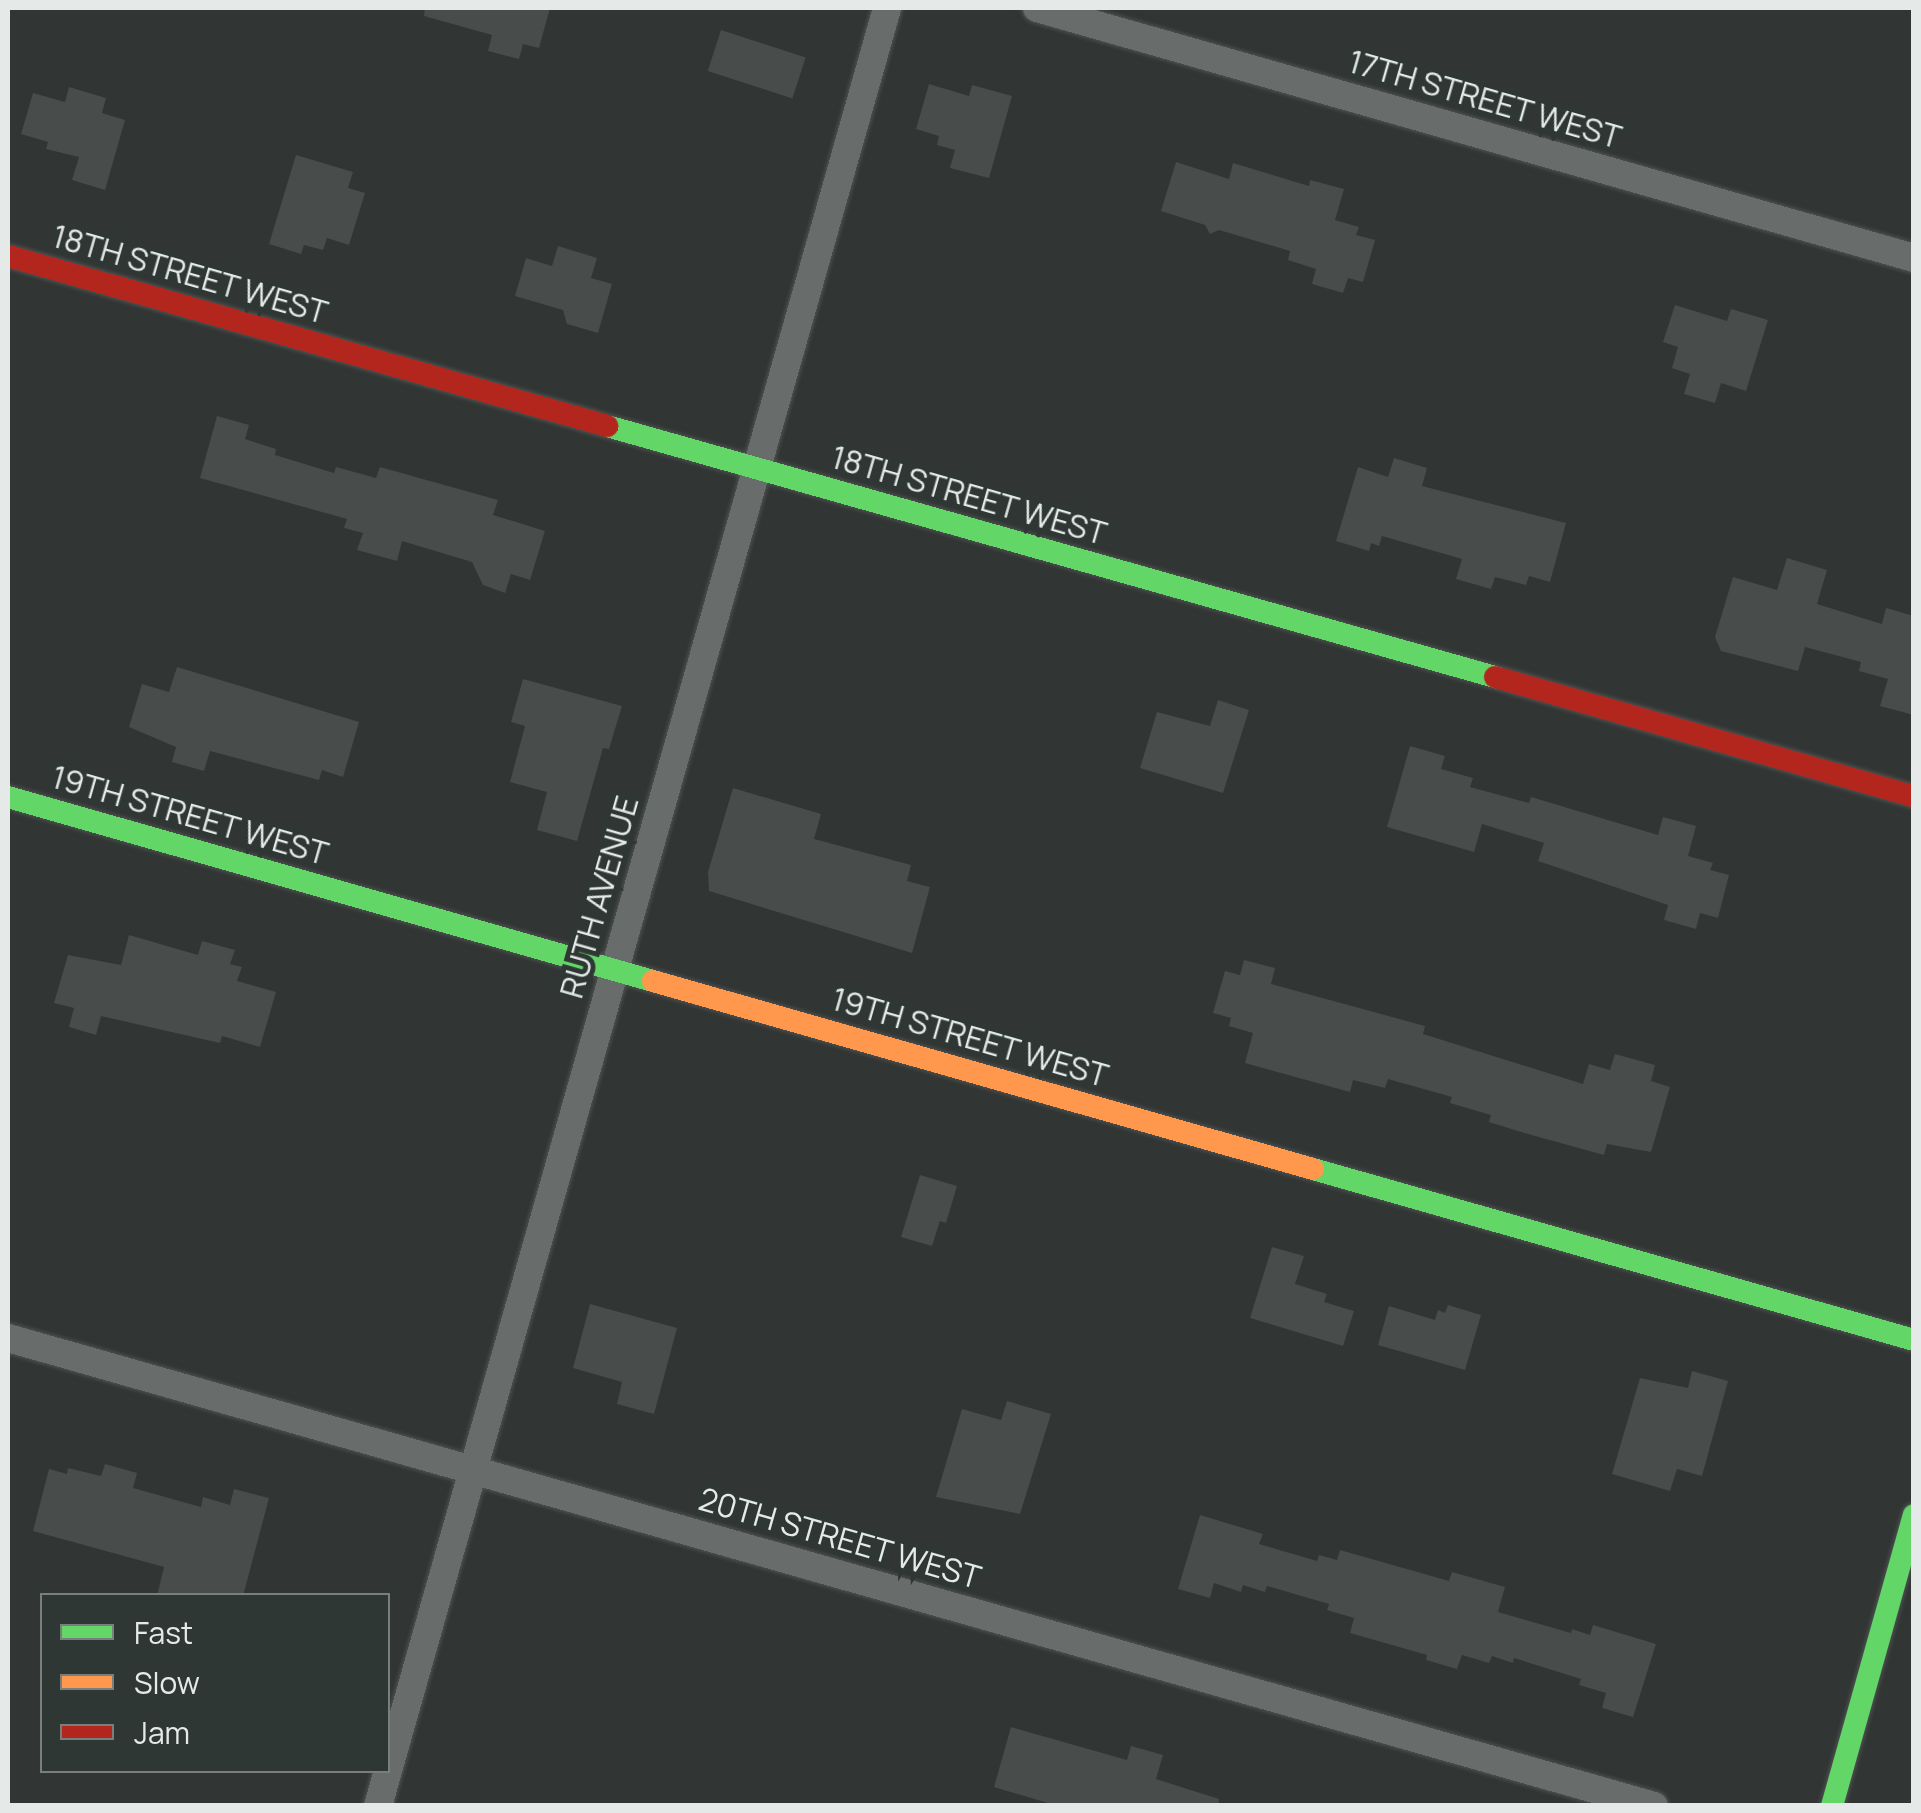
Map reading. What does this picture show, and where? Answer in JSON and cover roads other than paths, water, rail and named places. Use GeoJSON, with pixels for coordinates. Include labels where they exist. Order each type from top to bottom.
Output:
{"type":"FeatureCollection","features":[{"type":"Feature","properties":{"kind":"street","name":"RUTH AVENUE"},"geometry":{"type":"LineString","coordinates":[[390,1763],[888,8]]}},
{"type":"Feature","properties":{"kind":"street","name":"17TH STREET WEST"},"geometry":{"type":"LineString","coordinates":[[1038,8],[1914,258]]}},
{"type":"Feature","properties":{"kind":"street","name":"18TH STREET WEST"},"geometry":{"type":"LineString","coordinates":[[8,256],[1914,796]]}},
{"type":"Feature","properties":{"kind":"street","name":"19TH STREET WEST"},"geometry":{"type":"LineString","coordinates":[[8,797],[1914,1340]]}},
{"type":"Feature","properties":{"kind":"street","name":"20TH STREET WEST"},"geometry":{"type":"LineString","coordinates":[[8,1338],[1654,1806]]}},
{"type":"Feature","properties":{"kind":"street"},"geometry":{"type":"LineString","coordinates":[[1832,1806],[1914,1516]]}},
{"type":"Feature","properties":{"kind":"street","name":"RUTH AVENUE"},"geometry":{"type":"LineString","coordinates":[[378,1806],[387,1773]]}}]}
